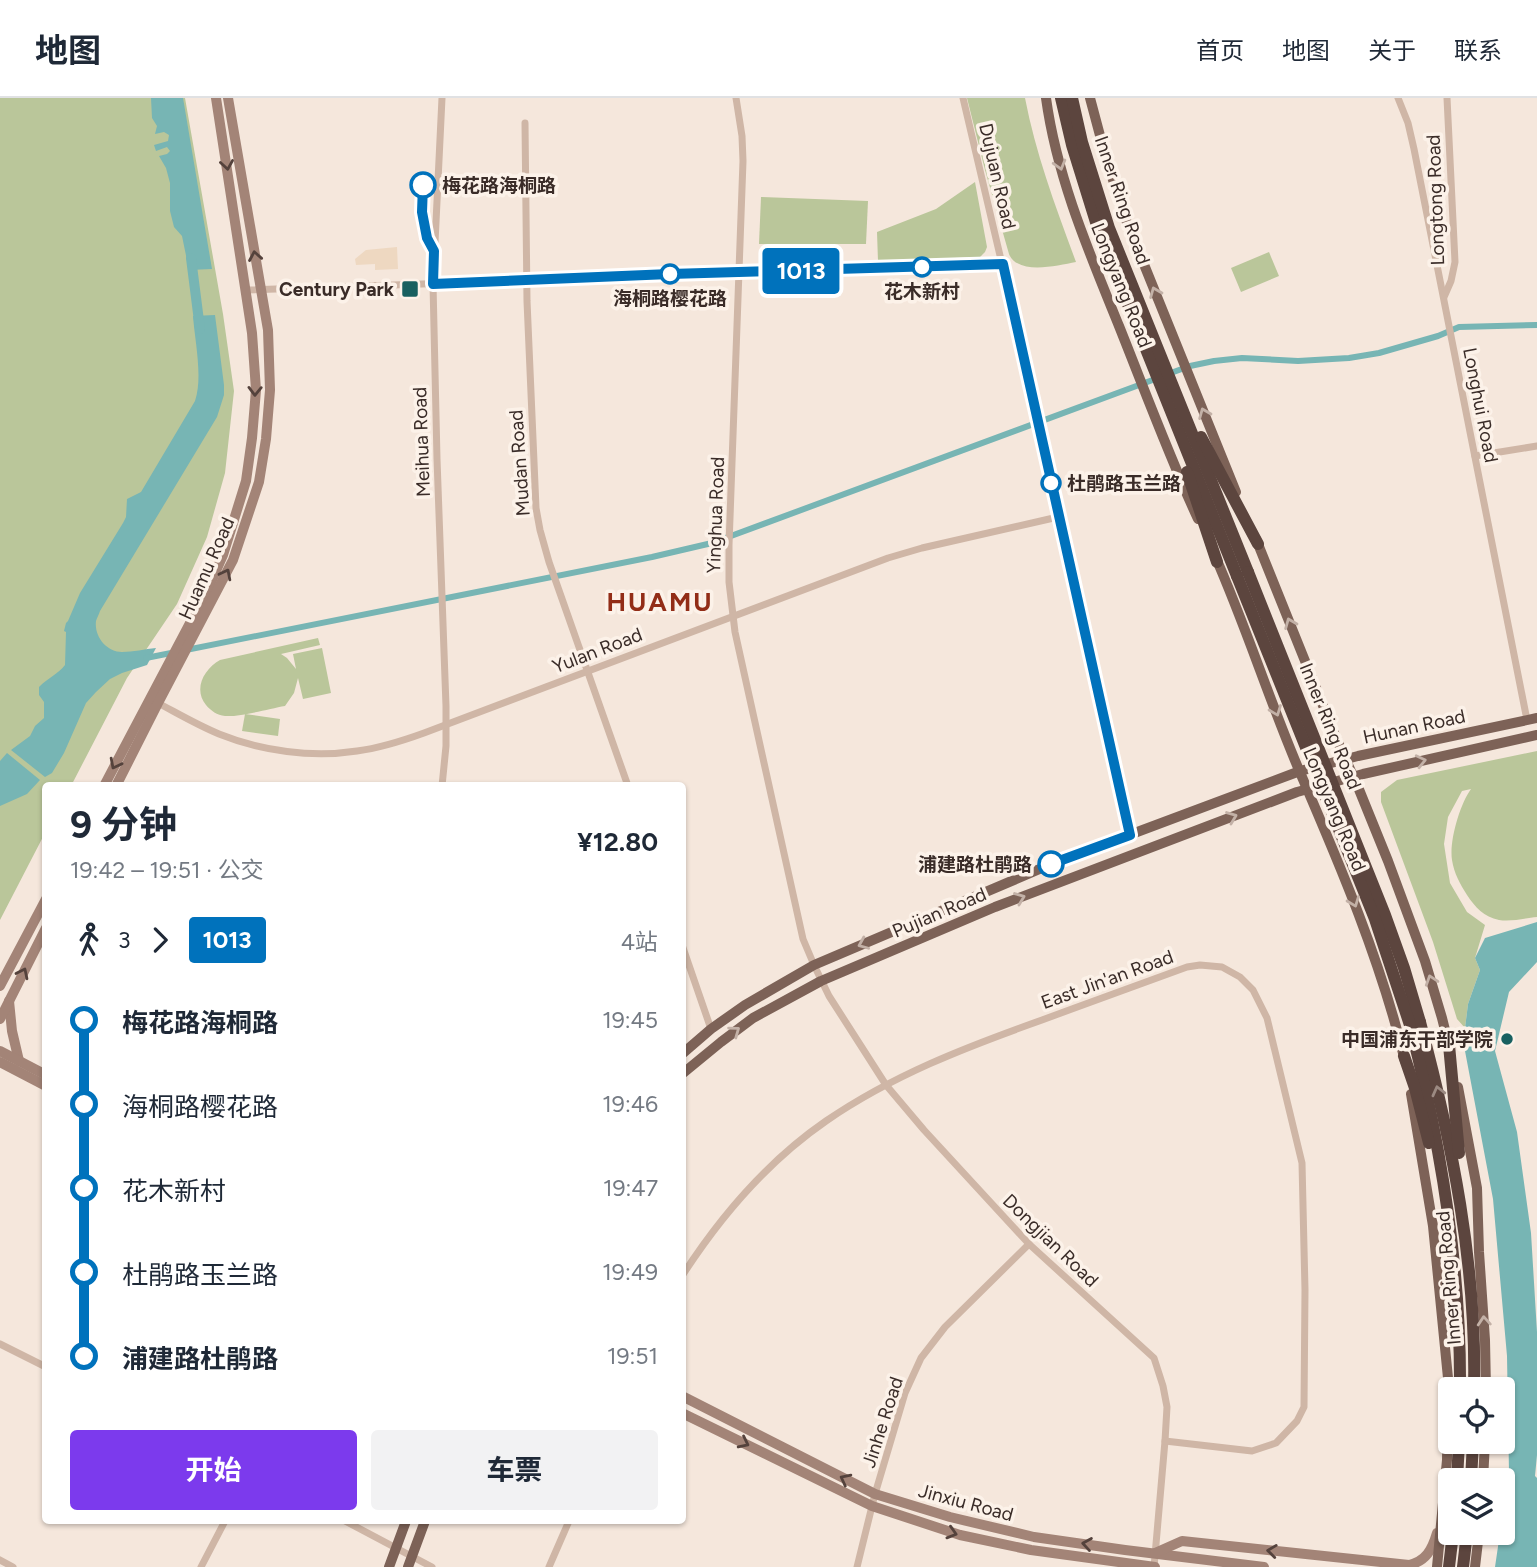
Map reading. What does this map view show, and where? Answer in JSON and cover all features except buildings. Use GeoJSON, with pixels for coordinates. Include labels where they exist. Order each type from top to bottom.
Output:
{"type":"FeatureCollection","features":[{"type":"Feature","properties":{"kind":"highway","name":"Inner Ring Road"},"geometry":{"type":"LineString","coordinates":[[1061,98],[1163,363],[1169,390],[1385,915],[1404,968],[1444,1185],[1453,1263],[1460,1377]]}},
{"type":"Feature","properties":{"kind":"highway","name":"Inner Ring Road"},"geometry":{"type":"LineString","coordinates":[[1072,98],[1084,188],[1099,232],[1144,346],[1163,363]]}},
{"type":"Feature","properties":{"kind":"highway"},"geometry":{"type":"LineString","coordinates":[[1169,390],[1202,440],[1258,544]]}},
{"type":"Feature","properties":{"kind":"highway"},"geometry":{"type":"LineString","coordinates":[[1169,390],[1217,562]]}},
{"type":"Feature","properties":{"kind":"highway","name":"Inner Ring Road"},"geometry":{"type":"LineString","coordinates":[[1415,1023],[1446,1122],[1457,1183],[1471,1303],[1474,1377]]}},
{"type":"Feature","properties":{"kind":"highway"},"geometry":{"type":"LineString","coordinates":[[1449,1045],[1464,1231]]}},
{"type":"Feature","properties":{"kind":"highway"},"geometry":{"type":"LineString","coordinates":[[1404,1056],[1432,1161],[1459,1341]]}},
{"type":"Feature","properties":{"kind":"highway"},"geometry":{"type":"LineString","coordinates":[[1449,1567],[1452,1545]]}},
{"type":"Feature","properties":{"kind":"highway"},"geometry":{"type":"LineString","coordinates":[[1463,1567],[1466,1545]]}},
{"type":"Feature","properties":{"kind":"main road","name":"Huamu Road"},"geometry":{"type":"LineString","coordinates":[[118,782],[168,664],[223,555],[246,481],[256,390],[252,333],[216,98]]}},
{"type":"Feature","properties":{"kind":"main road","name":"Huamu Road"},"geometry":{"type":"LineString","coordinates":[[106,782],[181,660],[233,560],[259,482],[270,390],[268,330],[228,98]]}},
{"type":"Feature","properties":{"kind":"main road","name":"Longyang Road"},"geometry":{"type":"LineString","coordinates":[[1046,98],[1057,154],[1070,200],[1138,373],[1169,390]]}},
{"type":"Feature","properties":{"kind":"main road","name":"Longyang Road"},"geometry":{"type":"LineString","coordinates":[[1090,98],[1169,390]]}},
{"type":"Feature","properties":{"kind":"main road","name":"Longyang Road"},"geometry":{"type":"LineString","coordinates":[[1258,544],[1354,776],[1414,931],[1449,1045],[1477,1188],[1486,1377]]}},
{"type":"Feature","properties":{"kind":"main road","name":"Longyang Road"},"geometry":{"type":"LineString","coordinates":[[1217,562],[1343,874],[1371,950],[1404,1056],[1437,1261],[1448,1378],[1452,1468]]}},
{"type":"Feature","properties":{"kind":"main road","name":"Hunan Road"},"geometry":{"type":"LineString","coordinates":[[1300,771],[1532,719]]}},
{"type":"Feature","properties":{"kind":"main road","name":"Hunan Road"},"geometry":{"type":"LineString","coordinates":[[1308,788],[1537,735]]}},
{"type":"Feature","properties":{"kind":"main road","name":"Pujian Road"},"geometry":{"type":"LineString","coordinates":[[686,1051],[745,1004],[814,965],[1049,865],[1300,771]]}},
{"type":"Feature","properties":{"kind":"main road","name":"Pujian Road"},"geometry":{"type":"LineString","coordinates":[[686,1071],[753,1018],[821,981],[995,907],[1308,788]]}},
{"type":"Feature","properties":{"kind":"main road"},"geometry":{"type":"LineString","coordinates":[[0,986],[42,907]]}},
{"type":"Feature","properties":{"kind":"main road"},"geometry":{"type":"LineString","coordinates":[[0,1019],[42,936]]}},
{"type":"Feature","properties":{"kind":"main road"},"geometry":{"type":"LineString","coordinates":[[9,1001],[17,1066]]}},
{"type":"Feature","properties":{"kind":"main road"},"geometry":{"type":"LineString","coordinates":[[0,1051],[42,1083]]}},
{"type":"Feature","properties":{"kind":"main road"},"geometry":{"type":"LineString","coordinates":[[0,1062],[42,1074]]}},
{"type":"Feature","properties":{"kind":"main road"},"geometry":{"type":"LineString","coordinates":[[0,1071],[17,1066]]}},
{"type":"Feature","properties":{"kind":"main road","name":"Jinxiu Road"},"geometry":{"type":"LineString","coordinates":[[686,1398],[875,1494],[950,1517],[1034,1537],[1264,1567]]}},
{"type":"Feature","properties":{"kind":"main road","name":"Jinxiu Road"},"geometry":{"type":"LineString","coordinates":[[686,1415],[872,1506],[960,1535],[1020,1548],[1154,1567]]}},
{"type":"Feature","properties":{"kind":"main road"},"geometry":{"type":"LineString","coordinates":[[389,1567],[405,1524]]}},
{"type":"Feature","properties":{"kind":"main road"},"geometry":{"type":"LineString","coordinates":[[408,1567],[424,1524]]}},
{"type":"Feature","properties":{"kind":"main road"},"geometry":{"type":"LineString","coordinates":[[1154,1553],[1182,1541],[1403,1565],[1414,1564],[1426,1557],[1434,1545],[1438,1530]]}},
{"type":"Feature","properties":{"kind":"main road","name":"Longyang Road"},"geometry":{"type":"LineString","coordinates":[[1437,1567],[1441,1545]]}},
{"type":"Feature","properties":{"kind":"main road"},"geometry":{"type":"LineString","coordinates":[[1475,1567],[1478,1545]]}},
{"type":"Feature","properties":{"kind":"street","name":"Meihua Road"},"geometry":{"type":"LineString","coordinates":[[442,98],[433,284],[447,725],[442,782]]}},
{"type":"Feature","properties":{"kind":"street","name":"Yinghua Road"},"geometry":{"type":"LineString","coordinates":[[736,98],[743,148],[729,545],[732,616],[800,929],[814,965]]}},
{"type":"Feature","properties":{"kind":"street","name":"Dujuan Road"},"geometry":{"type":"LineString","coordinates":[[963,98],[1003,264],[1130,835]]}},
{"type":"Feature","properties":{"kind":"street","name":"Longhui Road"},"geometry":{"type":"LineString","coordinates":[[1398,98],[1411,136],[1475,456],[1532,719]]}},
{"type":"Feature","properties":{"kind":"street","name":"Longtong Road"},"geometry":{"type":"LineString","coordinates":[[1444,298],[1455,262],[1447,98]]}},
{"type":"Feature","properties":{"kind":"street","name":"Mudan Road"},"geometry":{"type":"LineString","coordinates":[[525,123],[534,486],[540,530],[627,782]]}},
{"type":"Feature","properties":{"kind":"street"},"geometry":{"type":"LineString","coordinates":[[246,290],[1003,264]]}},
{"type":"Feature","properties":{"kind":"street"},"geometry":{"type":"LineString","coordinates":[[1475,456],[1537,446]]}},
{"type":"Feature","properties":{"kind":"street","name":"Yulan Road"},"geometry":{"type":"LineString","coordinates":[[154,701],[206,728],[238,741],[267,748],[305,753],[343,753],[369,749],[447,725],[888,558],[1058,517]]}},
{"type":"Feature","properties":{"kind":"street"},"geometry":{"type":"LineString","coordinates":[[686,957],[711,1029]]}},
{"type":"Feature","properties":{"kind":"street","name":"Dongjian Road"},"geometry":{"type":"LineString","coordinates":[[814,965],[835,1007],[886,1085],[924,1130],[1028,1244],[1154,1358],[1167,1407],[1154,1567]]}},
{"type":"Feature","properties":{"kind":"street","name":"East Jin'an Road"},"geometry":{"type":"LineString","coordinates":[[686,1270],[730,1210],[783,1156],[824,1123],[886,1085],[962,1050],[1187,967],[1222,967],[1240,977],[1253,990],[1267,1018],[1302,1164],[1304,1407],[1297,1421],[1276,1443],[1252,1451],[1165,1441]]}},
{"type":"Feature","properties":{"kind":"street","name":"Jinhe Road"},"geometry":{"type":"LineString","coordinates":[[857,1567],[905,1393],[921,1358],[945,1327],[1028,1244]]}},
{"type":"Feature","properties":{"kind":"street"},"geometry":{"type":"LineString","coordinates":[[0,1344],[42,1365]]}},
{"type":"Feature","properties":{"kind":"street"},"geometry":{"type":"LineString","coordinates":[[201,1567],[223,1524]]}},
{"type":"Feature","properties":{"kind":"street"},"geometry":{"type":"LineString","coordinates":[[351,1524],[432,1567]]}},
{"type":"Feature","properties":{"kind":"street"},"geometry":{"type":"LineString","coordinates":[[548,1567],[568,1524]]}},
{"type":"Feature","properties":{"kind":"street"},"geometry":{"type":"LineString","coordinates":[[0,1560],[13,1567]]}},
{"type":"Feature","properties":{"kind":"green space","name":"Century Park"},"geometry":{"type":"Polygon","coordinates":[[[0,98],[185,98],[234,391],[225,473],[207,537],[177,604],[127,678],[73,782],[42,782],[42,839],[0,920],[0,98]]]}},
{"type":"Feature","properties":{"kind":"green space"},"geometry":{"type":"Polygon","coordinates":[[[967,98],[1025,98],[1041,161],[1076,262],[1030,267],[1023,266],[1010,257],[967,98]]]}},
{"type":"Feature","properties":{"kind":"green space"},"geometry":{"type":"Polygon","coordinates":[[[975,182],[987,247],[980,257],[878,261],[877,232],[936,209],[975,182]]]}},
{"type":"Feature","properties":{"kind":"green space"},"geometry":{"type":"Polygon","coordinates":[[[761,197],[868,201],[866,244],[759,244],[761,197]]]}},
{"type":"Feature","properties":{"kind":"green space"},"geometry":{"type":"Polygon","coordinates":[[[1269,252],[1279,276],[1241,292],[1231,268],[1269,252]]]}},
{"type":"Feature","properties":{"kind":"green space"},"geometry":{"type":"Polygon","coordinates":[[[318,638],[320,645],[281,654],[296,669],[293,654],[322,648],[331,693],[303,699],[298,678],[294,693],[285,706],[231,716],[214,712],[202,699],[202,680],[209,669],[220,660],[318,638]]]}},
{"type":"Feature","properties":{"kind":"green space"},"geometry":{"type":"Polygon","coordinates":[[[245,714],[280,719],[278,736],[242,731],[245,714]]]}},
{"type":"Feature","properties":{"kind":"green space","name":"中国浦东干部学院"},"geometry":{"type":"Polygon","coordinates":[[[1537,751],[1537,917],[1499,920],[1489,917],[1477,907],[1458,878],[1452,852],[1456,823],[1471,789],[1462,791],[1448,817],[1444,844],[1450,883],[1467,912],[1485,925],[1475,958],[1480,970],[1468,1004],[1465,1028],[1457,1019],[1433,942],[1381,802],[1381,792],[1397,780],[1537,751]]]}},
{"type":"Feature","properties":{"kind":"shaded area"},"geometry":{"type":"Polygon","coordinates":[[[397,247],[398,269],[375,270],[375,264],[356,265],[355,259],[366,250],[397,247]]]}},
{"type":"Feature","properties":{"kind":"water"},"geometry":{"type":"Polygon","coordinates":[[[151,98],[183,98],[212,269],[189,270],[182,236],[174,227],[170,211],[170,183],[159,156],[170,151],[167,147],[156,151],[154,145],[168,141],[169,135],[164,132],[155,134],[157,126],[152,118],[151,98]]]}},
{"type":"Feature","properties":{"kind":"water"},"geometry":{"type":"Polygon","coordinates":[[[215,315],[224,385],[224,395],[217,417],[96,621],[99,638],[111,649],[126,652],[156,648],[147,665],[110,679],[86,703],[64,753],[52,773],[45,777],[11,750],[30,736],[35,726],[44,718],[44,702],[39,695],[39,687],[65,665],[66,623],[80,593],[126,517],[127,499],[141,492],[195,401],[198,370],[193,316],[215,315]]]}},
{"type":"Feature","properties":{"kind":"water"},"geometry":{"type":"Polygon","coordinates":[[[7,753],[40,780],[27,794],[0,806],[0,761],[7,753]]]}},
{"type":"Feature","properties":{"kind":"water"},"geometry":{"type":"Polygon","coordinates":[[[1537,922],[1537,962],[1509,992],[1495,1051],[1517,1132],[1531,1233],[1537,1332],[1537,1567],[1495,1567],[1498,1545],[1515,1545],[1515,1468],[1509,1468],[1509,1454],[1515,1454],[1515,1377],[1507,1377],[1493,1199],[1465,1051],[1468,1004],[1480,970],[1475,958],[1485,938],[1537,922]]]}},
{"type":"Feature","properties":{"kind":"waterway"},"geometry":{"type":"LineString","coordinates":[[191,258],[200,329]]}},
{"type":"Feature","properties":{"kind":"waterway"},"geometry":{"type":"LineString","coordinates":[[1168,374],[1190,366],[1242,358],[1298,361],[1349,358],[1379,353],[1459,327],[1537,325]]}},
{"type":"Feature","properties":{"kind":"waterway"},"geometry":{"type":"LineString","coordinates":[[146,658],[712,543],[1158,378]]}},
{"type":"Feature","properties":{"kind":"bus line","name":"1013"},"geometry":{"type":"LineString","coordinates":[[423,185],[422,212],[427,238],[434,251],[433,284],[1003,264],[1130,835],[1051,864]]}},
{"type":"Feature","properties":{"kind":"place","name":"梅花路海桐路"},"geometry":{"type":"Point","coordinates":[423,185]}},
{"type":"Feature","properties":{"kind":"place","name":"花木新村"},"geometry":{"type":"Point","coordinates":[922,267]}},
{"type":"Feature","properties":{"kind":"place","name":"海桐路樱花路"},"geometry":{"type":"Point","coordinates":[670,274]}},
{"type":"Feature","properties":{"kind":"place","name":"Century Park"},"geometry":{"type":"Point","coordinates":[410,289]}},
{"type":"Feature","properties":{"kind":"place","name":"杜鹃路玉兰路"},"geometry":{"type":"Point","coordinates":[1051,483]}},
{"type":"Feature","properties":{"kind":"place","name":"浦建路杜鹃路"},"geometry":{"type":"Point","coordinates":[1051,864]}},
{"type":"Feature","properties":{"kind":"place","name":"中国浦东干部学院"},"geometry":{"type":"Point","coordinates":[1507,1039]}},
{"type":"Feature","properties":{"kind":"district","name":"HUAMU"},"geometry":{"type":"Point","coordinates":[660,602]}}]}
